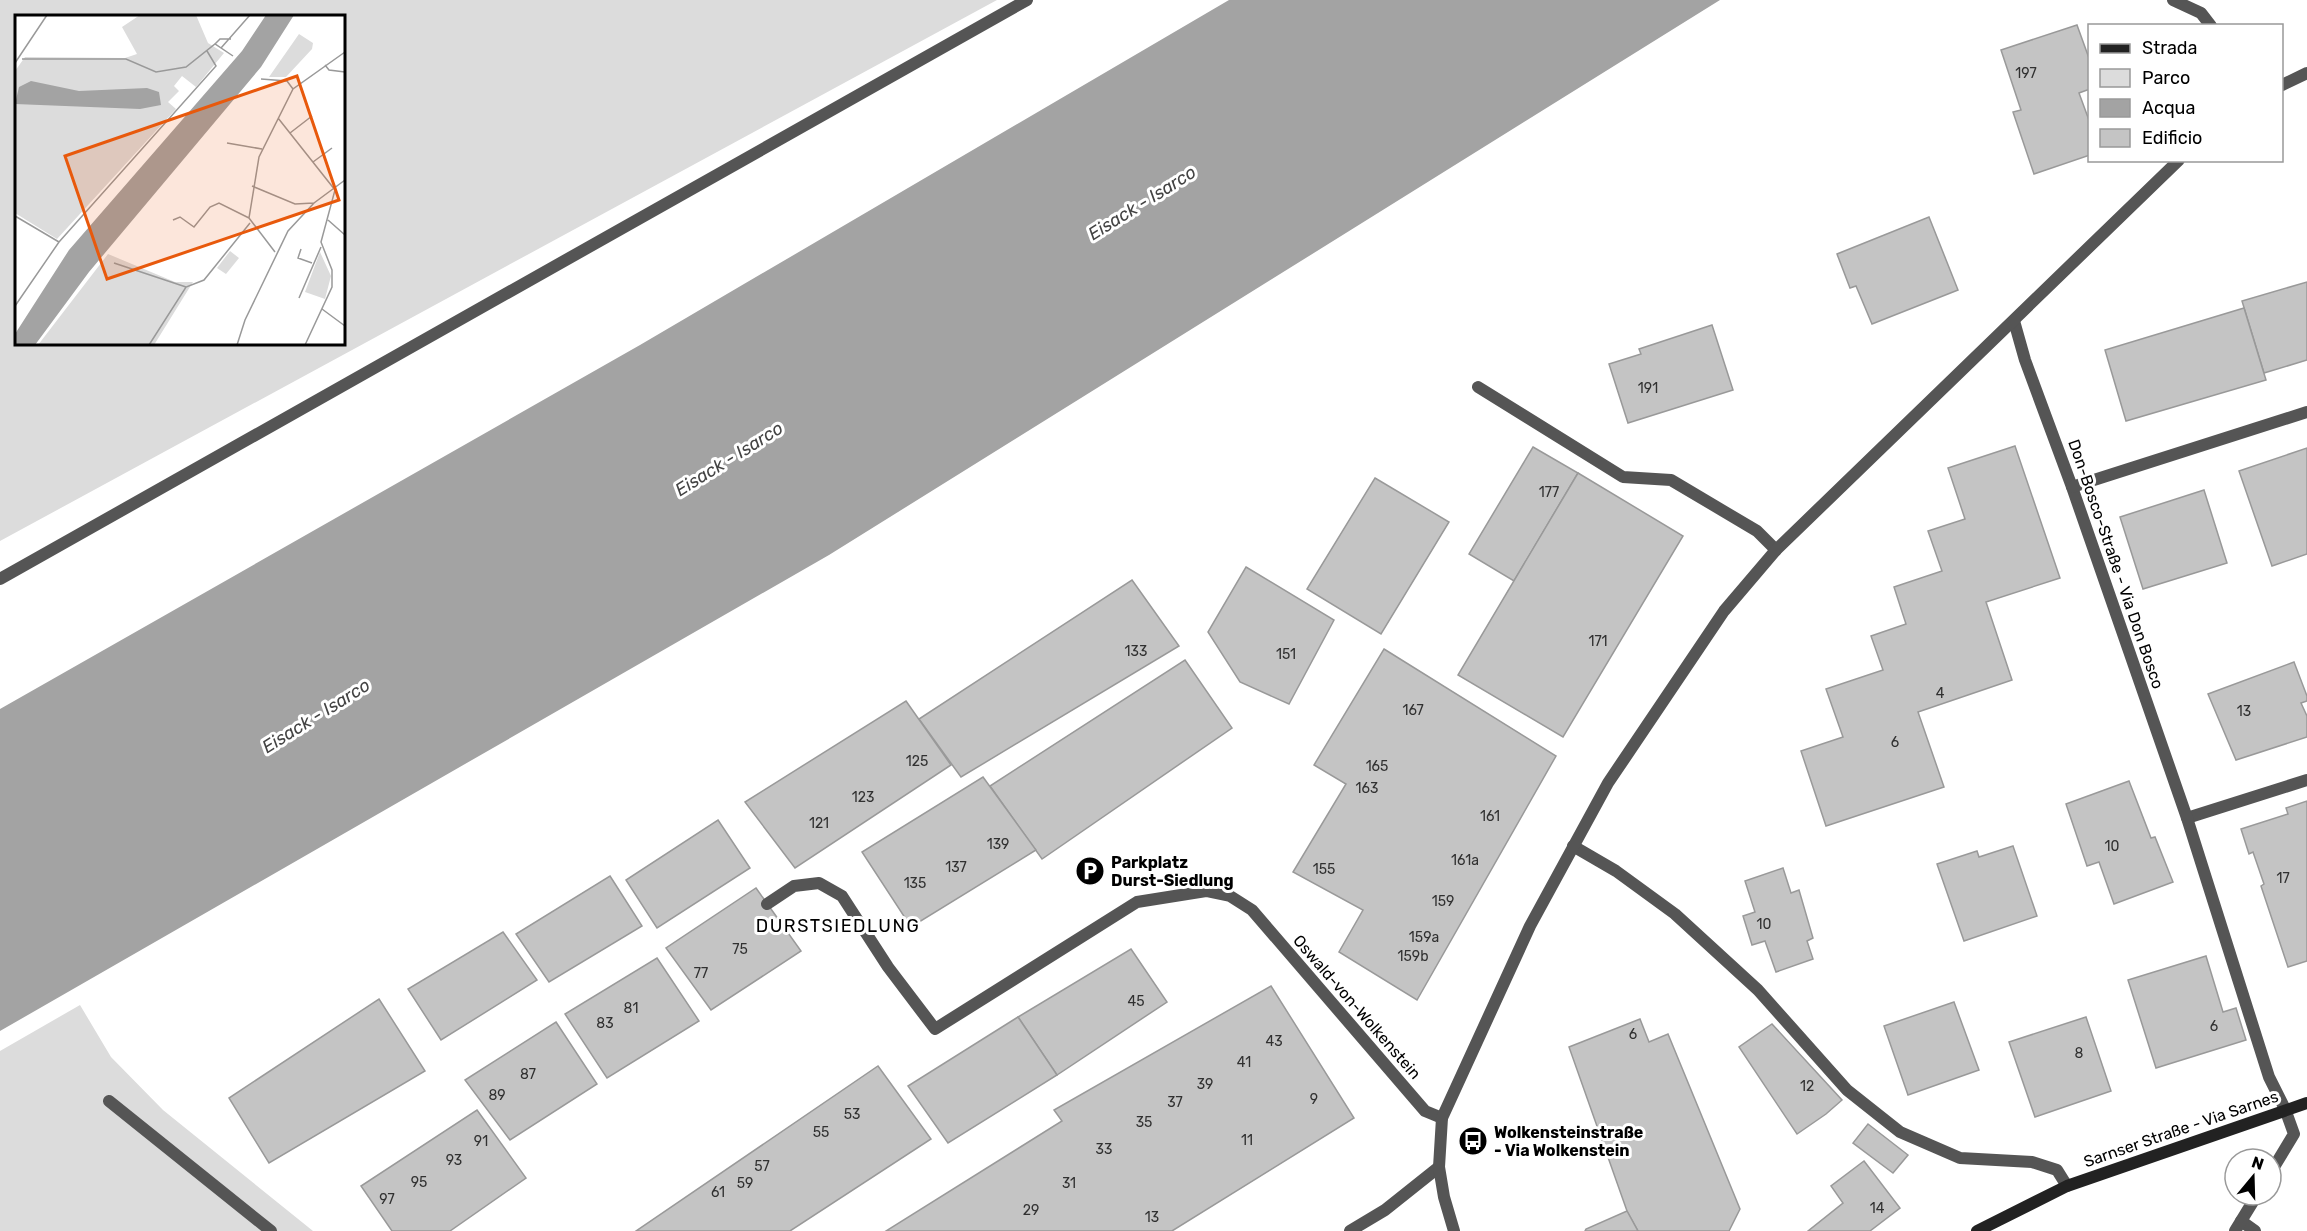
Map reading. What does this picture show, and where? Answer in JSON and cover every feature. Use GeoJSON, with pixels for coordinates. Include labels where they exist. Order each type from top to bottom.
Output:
{"type":"FeatureCollection","features":[{"type":"Feature","properties":{"kind":"street"},"geometry":{"type":"LineString","coordinates":[[0,579],[1027,0]]}},
{"type":"Feature","properties":{"kind":"street"},"geometry":{"type":"LineString","coordinates":[[2173,0],[2201,13],[2209,24]]}},
{"type":"Feature","properties":{"kind":"street"},"geometry":{"type":"LineString","coordinates":[[2283,85],[2307,73]]}},
{"type":"Feature","properties":{"kind":"street"},"geometry":{"type":"LineString","coordinates":[[1454,1231],[1444,1197],[1439,1167],[1442,1118],[1530,926],[1573,846],[1608,783],[1724,610],[1776,550],[2177,162]]}},
{"type":"Feature","properties":{"kind":"street","name":"Don-Bosco-Straße - Via Don Bosco"},"geometry":{"type":"LineString","coordinates":[[2014,321],[2025,360],[2072,487],[2187,818],[2269,1077],[2294,1134],[2283,1152]]}},
{"type":"Feature","properties":{"kind":"street"},"geometry":{"type":"LineString","coordinates":[[1478,387],[1623,477],[1671,480],[1757,531],[1776,550]]}},
{"type":"Feature","properties":{"kind":"street"},"geometry":{"type":"LineString","coordinates":[[2072,487],[2307,412]]}},
{"type":"Feature","properties":{"kind":"street"},"geometry":{"type":"LineString","coordinates":[[2187,818],[2307,780]]}},
{"type":"Feature","properties":{"kind":"street"},"geometry":{"type":"LineString","coordinates":[[1573,846],[1616,871],[1675,914],[1758,990],[1847,1090],[1900,1132],[1960,1158],[2032,1162],[2057,1170],[2067,1186]]}},
{"type":"Feature","properties":{"kind":"street","name":"Oswald-von-Wolkenstein"},"geometry":{"type":"LineString","coordinates":[[767,904],[794,886],[819,883],[842,896],[888,967],[935,1029],[1137,902],[1206,891],[1230,896],[1252,910],[1425,1111],[1442,1118]]}},
{"type":"Feature","properties":{"kind":"street"},"geometry":{"type":"LineString","coordinates":[[109,1101],[271,1231]]}},
{"type":"Feature","properties":{"kind":"street","name":"Sarnser Straße - Via Sarnes"},"geometry":{"type":"LineString","coordinates":[[1977,1231],[2067,1186],[2307,1103]]}},
{"type":"Feature","properties":{"kind":"street"},"geometry":{"type":"LineString","coordinates":[[1350,1231],[1385,1210],[1439,1167]]}},
{"type":"Feature","properties":{"kind":"street"},"geometry":{"type":"LineString","coordinates":[[2250,1207],[2238,1226],[2255,1231]]}},
{"type":"Feature","properties":{"kind":"green space"},"geometry":{"type":"Polygon","coordinates":[[[0,0],[997,0],[0,541],[0,0]]]}},
{"type":"Feature","properties":{"kind":"green space"},"geometry":{"type":"Polygon","coordinates":[[[80,1005],[111,1057],[163,1110],[313,1231],[0,1231],[0,1051],[80,1005]]]}},
{"type":"Feature","properties":{"kind":"water","name":"Eisack - Isarco"},"geometry":{"type":"Polygon","coordinates":[[[1229,0],[1720,0],[829,555],[0,1031],[0,709],[640,345],[1229,0]]]}},
{"type":"Feature","properties":{"kind":"building"},"geometry":{"type":"Polygon","coordinates":[[[2077,25],[2088,55],[2088,90],[2079,93],[2088,118],[2088,156],[2034,174],[2013,112],[2021,110],[2001,50],[2077,25]]]}},
{"type":"Feature","properties":{"kind":"building"},"geometry":{"type":"Polygon","coordinates":[[[1929,217],[1958,290],[1872,324],[1856,286],[1850,288],[1837,254],[1929,217]]]}},
{"type":"Feature","properties":{"kind":"building"},"geometry":{"type":"Polygon","coordinates":[[[2307,282],[2307,360],[2264,373],[2242,301],[2307,282]]]}},
{"type":"Feature","properties":{"kind":"building"},"geometry":{"type":"Polygon","coordinates":[[[2244,308],[2266,380],[2126,421],[2105,350],[2244,308]]]}},
{"type":"Feature","properties":{"kind":"building"},"geometry":{"type":"Polygon","coordinates":[[[1712,325],[1733,390],[1628,423],[1609,364],[1641,354],[1639,349],[1712,325]]]}},
{"type":"Feature","properties":{"kind":"building"},"geometry":{"type":"Polygon","coordinates":[[[2015,446],[2060,578],[1986,602],[2012,680],[1918,712],[1944,787],[1826,826],[1801,751],[1843,737],[1826,689],[1883,670],[1871,636],[1906,624],[1894,587],[1942,571],[1928,531],[1965,519],[1948,468],[2015,446]]]}},
{"type":"Feature","properties":{"kind":"building"},"geometry":{"type":"Polygon","coordinates":[[[1533,447],[1578,473],[1514,581],[1469,554],[1533,447]]]}},
{"type":"Feature","properties":{"kind":"building"},"geometry":{"type":"Polygon","coordinates":[[[2307,448],[2307,554],[2272,566],[2239,471],[2307,448]]]}},
{"type":"Feature","properties":{"kind":"building"},"geometry":{"type":"Polygon","coordinates":[[[1578,473],[1683,536],[1563,737],[1458,675],[1578,473]]]}},
{"type":"Feature","properties":{"kind":"building"},"geometry":{"type":"Polygon","coordinates":[[[1375,478],[1449,522],[1381,634],[1307,589],[1375,478]]]}},
{"type":"Feature","properties":{"kind":"building"},"geometry":{"type":"Polygon","coordinates":[[[2204,490],[2227,563],[2143,589],[2120,517],[2204,490]]]}},
{"type":"Feature","properties":{"kind":"building"},"geometry":{"type":"Polygon","coordinates":[[[1246,567],[1334,620],[1289,704],[1240,682],[1208,632],[1246,567]]]}},
{"type":"Feature","properties":{"kind":"building"},"geometry":{"type":"Polygon","coordinates":[[[1132,580],[1179,646],[961,777],[919,719],[1132,580]]]}},
{"type":"Feature","properties":{"kind":"building"},"geometry":{"type":"Polygon","coordinates":[[[1384,649],[1556,756],[1417,1000],[1339,952],[1363,910],[1293,872],[1346,784],[1314,765],[1384,649]]]}},
{"type":"Feature","properties":{"kind":"building"},"geometry":{"type":"Polygon","coordinates":[[[1185,660],[1232,728],[1042,859],[990,786],[1185,660]]]}},
{"type":"Feature","properties":{"kind":"building"},"geometry":{"type":"Polygon","coordinates":[[[2294,662],[2307,696],[2307,701],[2301,703],[2307,716],[2307,737],[2236,760],[2208,694],[2294,662]]]}},
{"type":"Feature","properties":{"kind":"building"},"geometry":{"type":"Polygon","coordinates":[[[906,701],[951,765],[795,868],[745,802],[906,701]]]}},
{"type":"Feature","properties":{"kind":"building"},"geometry":{"type":"Polygon","coordinates":[[[983,777],[1036,850],[911,927],[862,852],[983,777]]]}},
{"type":"Feature","properties":{"kind":"building"},"geometry":{"type":"Polygon","coordinates":[[[2129,781],[2151,838],[2155,837],[2173,882],[2114,904],[2099,862],[2087,866],[2066,804],[2129,781]]]}},
{"type":"Feature","properties":{"kind":"building"},"geometry":{"type":"Polygon","coordinates":[[[2307,801],[2307,961],[2288,967],[2261,886],[2264,884],[2253,852],[2249,854],[2241,829],[2288,814],[2286,808],[2307,801]]]}},
{"type":"Feature","properties":{"kind":"building"},"geometry":{"type":"Polygon","coordinates":[[[718,820],[750,868],[657,928],[626,880],[718,820]]]}},
{"type":"Feature","properties":{"kind":"building"},"geometry":{"type":"Polygon","coordinates":[[[2013,846],[2037,916],[1964,941],[1937,864],[1977,851],[1979,857],[2013,846]]]}},
{"type":"Feature","properties":{"kind":"building"},"geometry":{"type":"Polygon","coordinates":[[[1783,868],[1791,893],[1799,890],[1813,938],[1807,941],[1813,959],[1776,972],[1765,941],[1752,945],[1743,916],[1755,912],[1745,881],[1783,868]]]}},
{"type":"Feature","properties":{"kind":"building"},"geometry":{"type":"Polygon","coordinates":[[[610,876],[642,926],[549,982],[516,934],[610,876]]]}},
{"type":"Feature","properties":{"kind":"building"},"geometry":{"type":"Polygon","coordinates":[[[756,888],[801,951],[711,1010],[666,948],[756,888]]]}},
{"type":"Feature","properties":{"kind":"building"},"geometry":{"type":"Polygon","coordinates":[[[503,932],[537,980],[441,1040],[408,989],[503,932]]]}},
{"type":"Feature","properties":{"kind":"building"},"geometry":{"type":"Polygon","coordinates":[[[1131,949],[1167,1002],[1057,1075],[1018,1017],[1131,949]]]}},
{"type":"Feature","properties":{"kind":"building"},"geometry":{"type":"Polygon","coordinates":[[[2206,956],[2223,1012],[2236,1008],[2246,1040],[2156,1068],[2128,980],[2206,956]]]}},
{"type":"Feature","properties":{"kind":"building"},"geometry":{"type":"Polygon","coordinates":[[[657,958],[699,1021],[607,1078],[565,1014],[657,958]]]}},
{"type":"Feature","properties":{"kind":"building"},"geometry":{"type":"Polygon","coordinates":[[[1271,986],[1354,1118],[1172,1231],[886,1231],[1062,1121],[1054,1110],[1271,986]]]}},
{"type":"Feature","properties":{"kind":"building"},"geometry":{"type":"Polygon","coordinates":[[[379,999],[425,1071],[269,1163],[229,1098],[379,999]]]}},
{"type":"Feature","properties":{"kind":"building"},"geometry":{"type":"Polygon","coordinates":[[[1954,1002],[1979,1070],[1908,1095],[1884,1026],[1954,1002]]]}},
{"type":"Feature","properties":{"kind":"building"},"geometry":{"type":"Polygon","coordinates":[[[1018,1017],[1057,1075],[948,1143],[908,1086],[1018,1017]]]}},
{"type":"Feature","properties":{"kind":"building"},"geometry":{"type":"Polygon","coordinates":[[[2086,1017],[2111,1091],[2035,1117],[2009,1042],[2086,1017]]]}},
{"type":"Feature","properties":{"kind":"building"},"geometry":{"type":"Polygon","coordinates":[[[1640,1019],[1649,1042],[1668,1034],[1740,1209],[1729,1231],[1638,1231],[1627,1211],[1569,1047],[1640,1019]]]}},
{"type":"Feature","properties":{"kind":"building"},"geometry":{"type":"Polygon","coordinates":[[[556,1022],[597,1084],[510,1140],[465,1080],[556,1022]]]}},
{"type":"Feature","properties":{"kind":"building"},"geometry":{"type":"Polygon","coordinates":[[[1772,1024],[1842,1100],[1797,1134],[1739,1047],[1772,1024]]]}},
{"type":"Feature","properties":{"kind":"building"},"geometry":{"type":"Polygon","coordinates":[[[878,1066],[931,1139],[790,1231],[636,1231],[878,1066]]]}},
{"type":"Feature","properties":{"kind":"building"},"geometry":{"type":"Polygon","coordinates":[[[477,1110],[526,1178],[450,1231],[392,1231],[361,1186],[477,1110]]]}},
{"type":"Feature","properties":{"kind":"building"},"geometry":{"type":"Polygon","coordinates":[[[1868,1124],[1908,1155],[1893,1173],[1853,1143],[1868,1124]]]}},
{"type":"Feature","properties":{"kind":"building"},"geometry":{"type":"Polygon","coordinates":[[[1864,1161],[1900,1208],[1870,1231],[1808,1231],[1843,1203],[1831,1186],[1864,1161]]]}},
{"type":"Feature","properties":{"kind":"building"},"geometry":{"type":"Polygon","coordinates":[[[1627,1211],[1638,1231],[1585,1231],[1586,1229],[1627,1211]]]}},
{"type":"Feature","properties":{"kind":"place","name":"Parkplatz Durst-Siedlung"},"geometry":{"type":"Point","coordinates":[1090,871]}},
{"type":"Feature","properties":{"kind":"place","name":"Wolkensteinstraße - Via Wolkenstein"},"geometry":{"type":"Point","coordinates":[1473,1141]}},
{"type":"Feature","properties":{"kind":"district","name":"DURSTSIEDLUNG"},"geometry":{"type":"Point","coordinates":[838,926]}}]}
